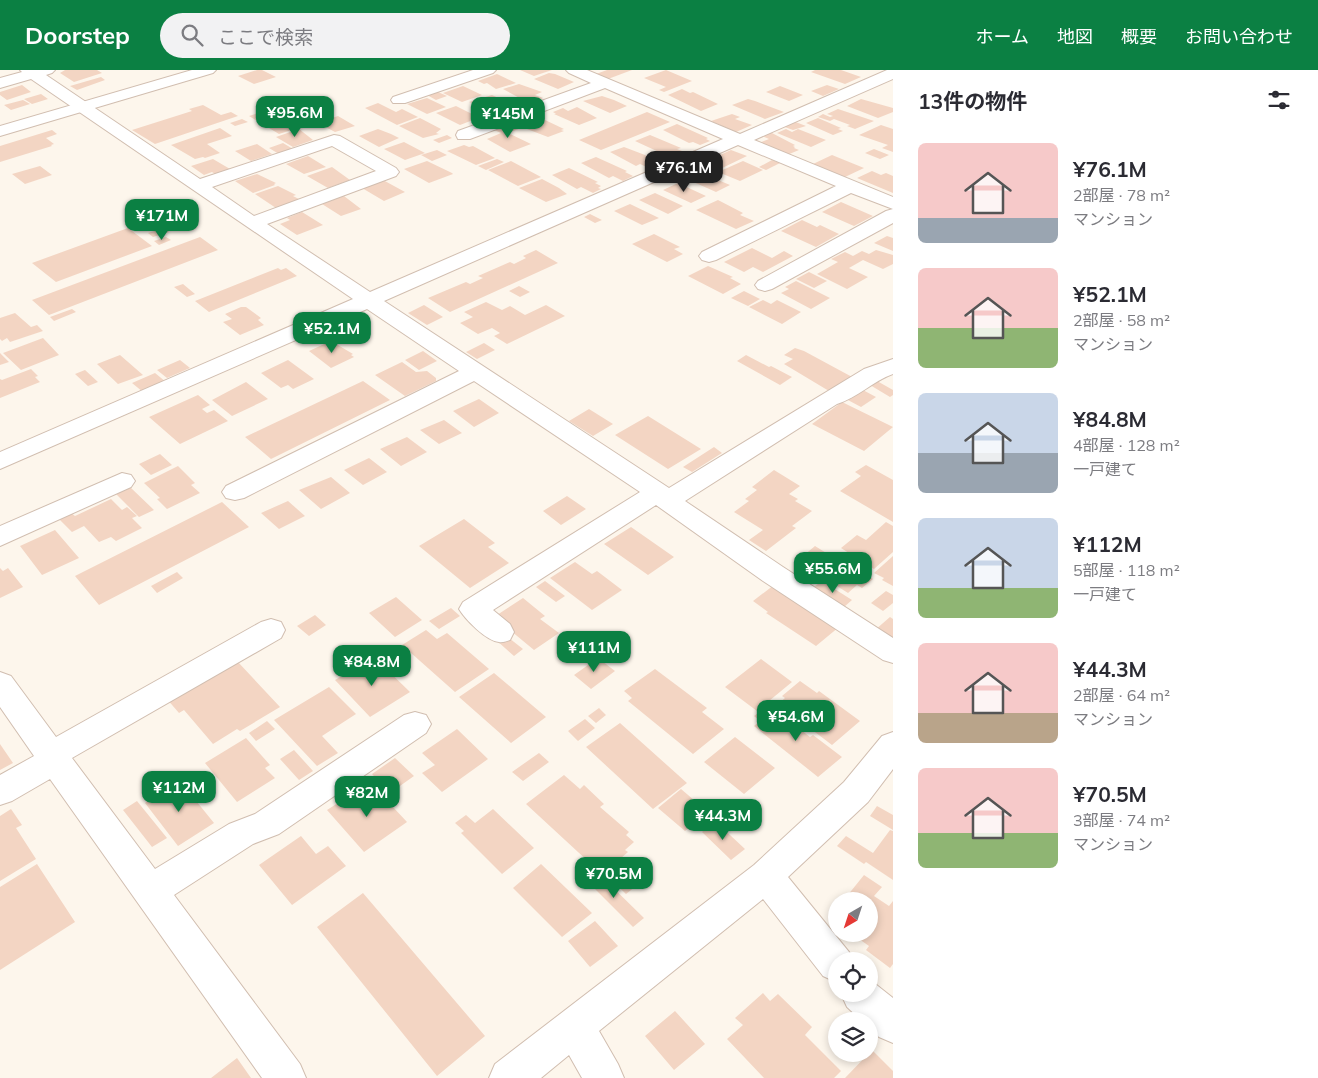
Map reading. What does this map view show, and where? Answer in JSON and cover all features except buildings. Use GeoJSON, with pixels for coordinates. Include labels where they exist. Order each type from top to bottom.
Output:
{"type":"FeatureCollection","features":[{"type":"Feature","properties":{"kind":"street"},"geometry":{"type":"LineString","coordinates":[[0,131],[208,70]]}},
{"type":"Feature","properties":{"kind":"street"},"geometry":{"type":"LineString","coordinates":[[399,100],[488,70]]}},
{"type":"Feature","properties":{"kind":"street"},"geometry":{"type":"LineString","coordinates":[[574,70],[893,204]]}},
{"type":"Feature","properties":{"kind":"street"},"geometry":{"type":"LineString","coordinates":[[0,83],[37,71],[82,107],[252,223],[476,371],[773,574],[893,652]]}},
{"type":"Feature","properties":{"kind":"street"},"geometry":{"type":"LineString","coordinates":[[0,461],[893,73]]}},
{"type":"Feature","properties":{"kind":"street"},"geometry":{"type":"LineString","coordinates":[[464,135],[604,83]]}},
{"type":"Feature","properties":{"kind":"street"},"geometry":{"type":"LineString","coordinates":[[198,186],[334,140],[390,172],[252,223]]}},
{"type":"Feature","properties":{"kind":"street"},"geometry":{"type":"LineString","coordinates":[[709,256],[851,186]]}},
{"type":"Feature","properties":{"kind":"street"},"geometry":{"type":"LineString","coordinates":[[765,285],[893,215]]}},
{"type":"Feature","properties":{"kind":"street"},"geometry":{"type":"LineString","coordinates":[[500,632],[473,609],[828,399],[836,397],[872,374],[893,366]]}},
{"type":"Feature","properties":{"kind":"street"},"geometry":{"type":"LineString","coordinates":[[235,492],[476,371]]}},
{"type":"Feature","properties":{"kind":"street"},"geometry":{"type":"LineString","coordinates":[[0,537],[122,480]]}},
{"type":"Feature","properties":{"kind":"street"},"geometry":{"type":"LineString","coordinates":[[0,792],[53,757],[271,630]]}},
{"type":"Feature","properties":{"kind":"street"},"geometry":{"type":"LineString","coordinates":[[0,684],[286,1078]]}},
{"type":"Feature","properties":{"kind":"street"},"geometry":{"type":"LineString","coordinates":[[151,891],[242,834],[267,824],[415,724]]}},
{"type":"Feature","properties":{"kind":"street"},"geometry":{"type":"LineString","coordinates":[[509,1078],[766,876],[856,792],[893,745]]}},
{"type":"Feature","properties":{"kind":"street"},"geometry":{"type":"LineString","coordinates":[[766,876],[828,954]]}},
{"type":"Feature","properties":{"kind":"street"},"geometry":{"type":"LineString","coordinates":[[869,1002],[893,1024]]}},
{"type":"Feature","properties":{"kind":"street"},"geometry":{"type":"LineString","coordinates":[[575,1028],[604,1078]]}}]}
